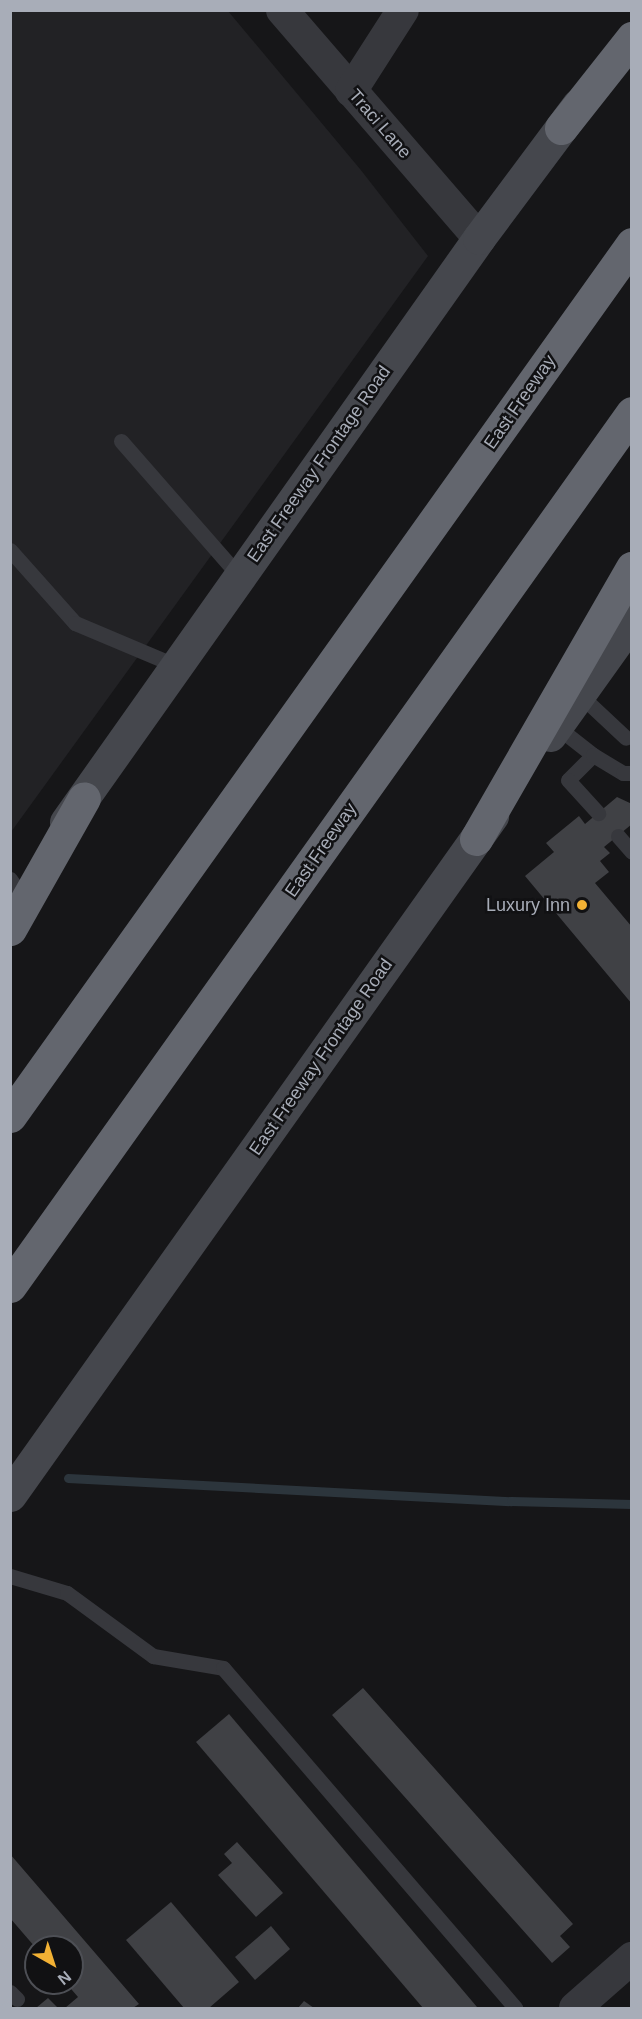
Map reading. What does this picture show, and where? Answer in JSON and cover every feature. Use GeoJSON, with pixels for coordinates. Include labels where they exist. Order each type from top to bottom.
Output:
{"type":"FeatureCollection","features":[{"type":"Feature","properties":{"kind":"highway"},"geometry":{"type":"LineString","coordinates":[[561,128],[632,38]]}},
{"type":"Feature","properties":{"kind":"highway","name":"East Freeway"},"geometry":{"type":"LineString","coordinates":[[10,1116],[632,244]]}},
{"type":"Feature","properties":{"kind":"highway","name":"East Freeway"},"geometry":{"type":"LineString","coordinates":[[10,1286],[632,413]]}},
{"type":"Feature","properties":{"kind":"highway"},"geometry":{"type":"LineString","coordinates":[[476,839],[632,568]]}},
{"type":"Feature","properties":{"kind":"highway"},"geometry":{"type":"LineString","coordinates":[[10,928],[84,798]]}},
{"type":"Feature","properties":{"kind":"main road","name":"East Freeway Frontage Road"},"geometry":{"type":"LineString","coordinates":[[13,889],[84,798],[479,238],[632,33]]}},
{"type":"Feature","properties":{"kind":"main road","name":"East Freeway Frontage Road"},"geometry":{"type":"LineString","coordinates":[[10,1494],[632,620]]}},
{"type":"Feature","properties":{"kind":"street","name":"Traci Lane"},"geometry":{"type":"LineString","coordinates":[[282,10],[479,238]]}},
{"type":"Feature","properties":{"kind":"street"},"geometry":{"type":"LineString","coordinates":[[351,91],[403,10]]}},
{"type":"Feature","properties":{"kind":"street"},"geometry":{"type":"LineString","coordinates":[[575,2008],[632,1958]]}},
{"type":"Feature","properties":{"kind":"lane"},"geometry":{"type":"LineString","coordinates":[[121,441],[240,577]]}},
{"type":"Feature","properties":{"kind":"lane"},"geometry":{"type":"LineString","coordinates":[[10,550],[75,623],[177,666]]}},
{"type":"Feature","properties":{"kind":"lane"},"geometry":{"type":"LineString","coordinates":[[579,694],[626,738]]}},
{"type":"Feature","properties":{"kind":"lane"},"geometry":{"type":"LineString","coordinates":[[556,726],[593,755],[623,773],[632,773]]}},
{"type":"Feature","properties":{"kind":"lane"},"geometry":{"type":"LineString","coordinates":[[593,755],[568,780],[598,813]]}},
{"type":"Feature","properties":{"kind":"lane"},"geometry":{"type":"LineString","coordinates":[[618,836],[632,852]]}},
{"type":"Feature","properties":{"kind":"lane"},"geometry":{"type":"LineString","coordinates":[[10,1576],[67,1593],[153,1656],[223,1668],[515,2008]]}},
{"type":"Feature","properties":{"kind":"shaded area"},"geometry":{"type":"Polygon","coordinates":[[[11,11],[228,11],[360,169],[428,256],[11,832],[11,11]]]}},
{"type":"Feature","properties":{"kind":"building","name":"Luxury Inn"},"geometry":{"type":"Polygon","coordinates":[[[617,797],[632,804],[632,824],[604,847],[610,853],[600,861],[609,872],[595,883],[632,927],[632,1004],[525,876],[554,852],[546,843],[579,816],[585,824],[617,797]]]}},
{"type":"Feature","properties":{"kind":"building"},"geometry":{"type":"Polygon","coordinates":[[[363,1688],[573,1924],[560,1936],[570,1947],[552,1963],[332,1715],[363,1688]]]}},
{"type":"Feature","properties":{"kind":"building"},"geometry":{"type":"Polygon","coordinates":[[[229,1714],[477,2007],[423,2008],[196,1742],[229,1714]]]}},
{"type":"Feature","properties":{"kind":"building"},"geometry":{"type":"Polygon","coordinates":[[[237,1842],[283,1893],[256,1917],[218,1875],[232,1863],[224,1854],[237,1842]]]}},
{"type":"Feature","properties":{"kind":"building"},"geometry":{"type":"Polygon","coordinates":[[[10,1854],[80,1935],[25,1935],[10,1918],[10,1854]]]}},
{"type":"Feature","properties":{"kind":"building"},"geometry":{"type":"Polygon","coordinates":[[[171,1902],[239,1982],[209,2008],[184,2008],[126,1940],[171,1902]]]}},
{"type":"Feature","properties":{"kind":"building"},"geometry":{"type":"Polygon","coordinates":[[[271,1926],[290,1949],[255,1980],[235,1957],[271,1926]]]}},
{"type":"Feature","properties":{"kind":"building"},"geometry":{"type":"Polygon","coordinates":[[[84,1940],[139,2004],[133,2008],[65,2008],[78,1997],[76,1995],[84,1995],[84,1940]]]}},
{"type":"Feature","properties":{"kind":"building"},"geometry":{"type":"Polygon","coordinates":[[[48,1998],[58,2008],[36,2008],[48,1998]]]}},
{"type":"Feature","properties":{"kind":"building"},"geometry":{"type":"Polygon","coordinates":[[[304,2001],[314,2008],[298,2008],[304,2001]]]}},
{"type":"Feature","properties":{"kind":"waterway"},"geometry":{"type":"LineString","coordinates":[[68,1478],[511,1501],[632,1504]]}},
{"type":"Feature","properties":{"kind":"place","name":"Luxury Inn"},"geometry":{"type":"Point","coordinates":[582,905]}}]}
